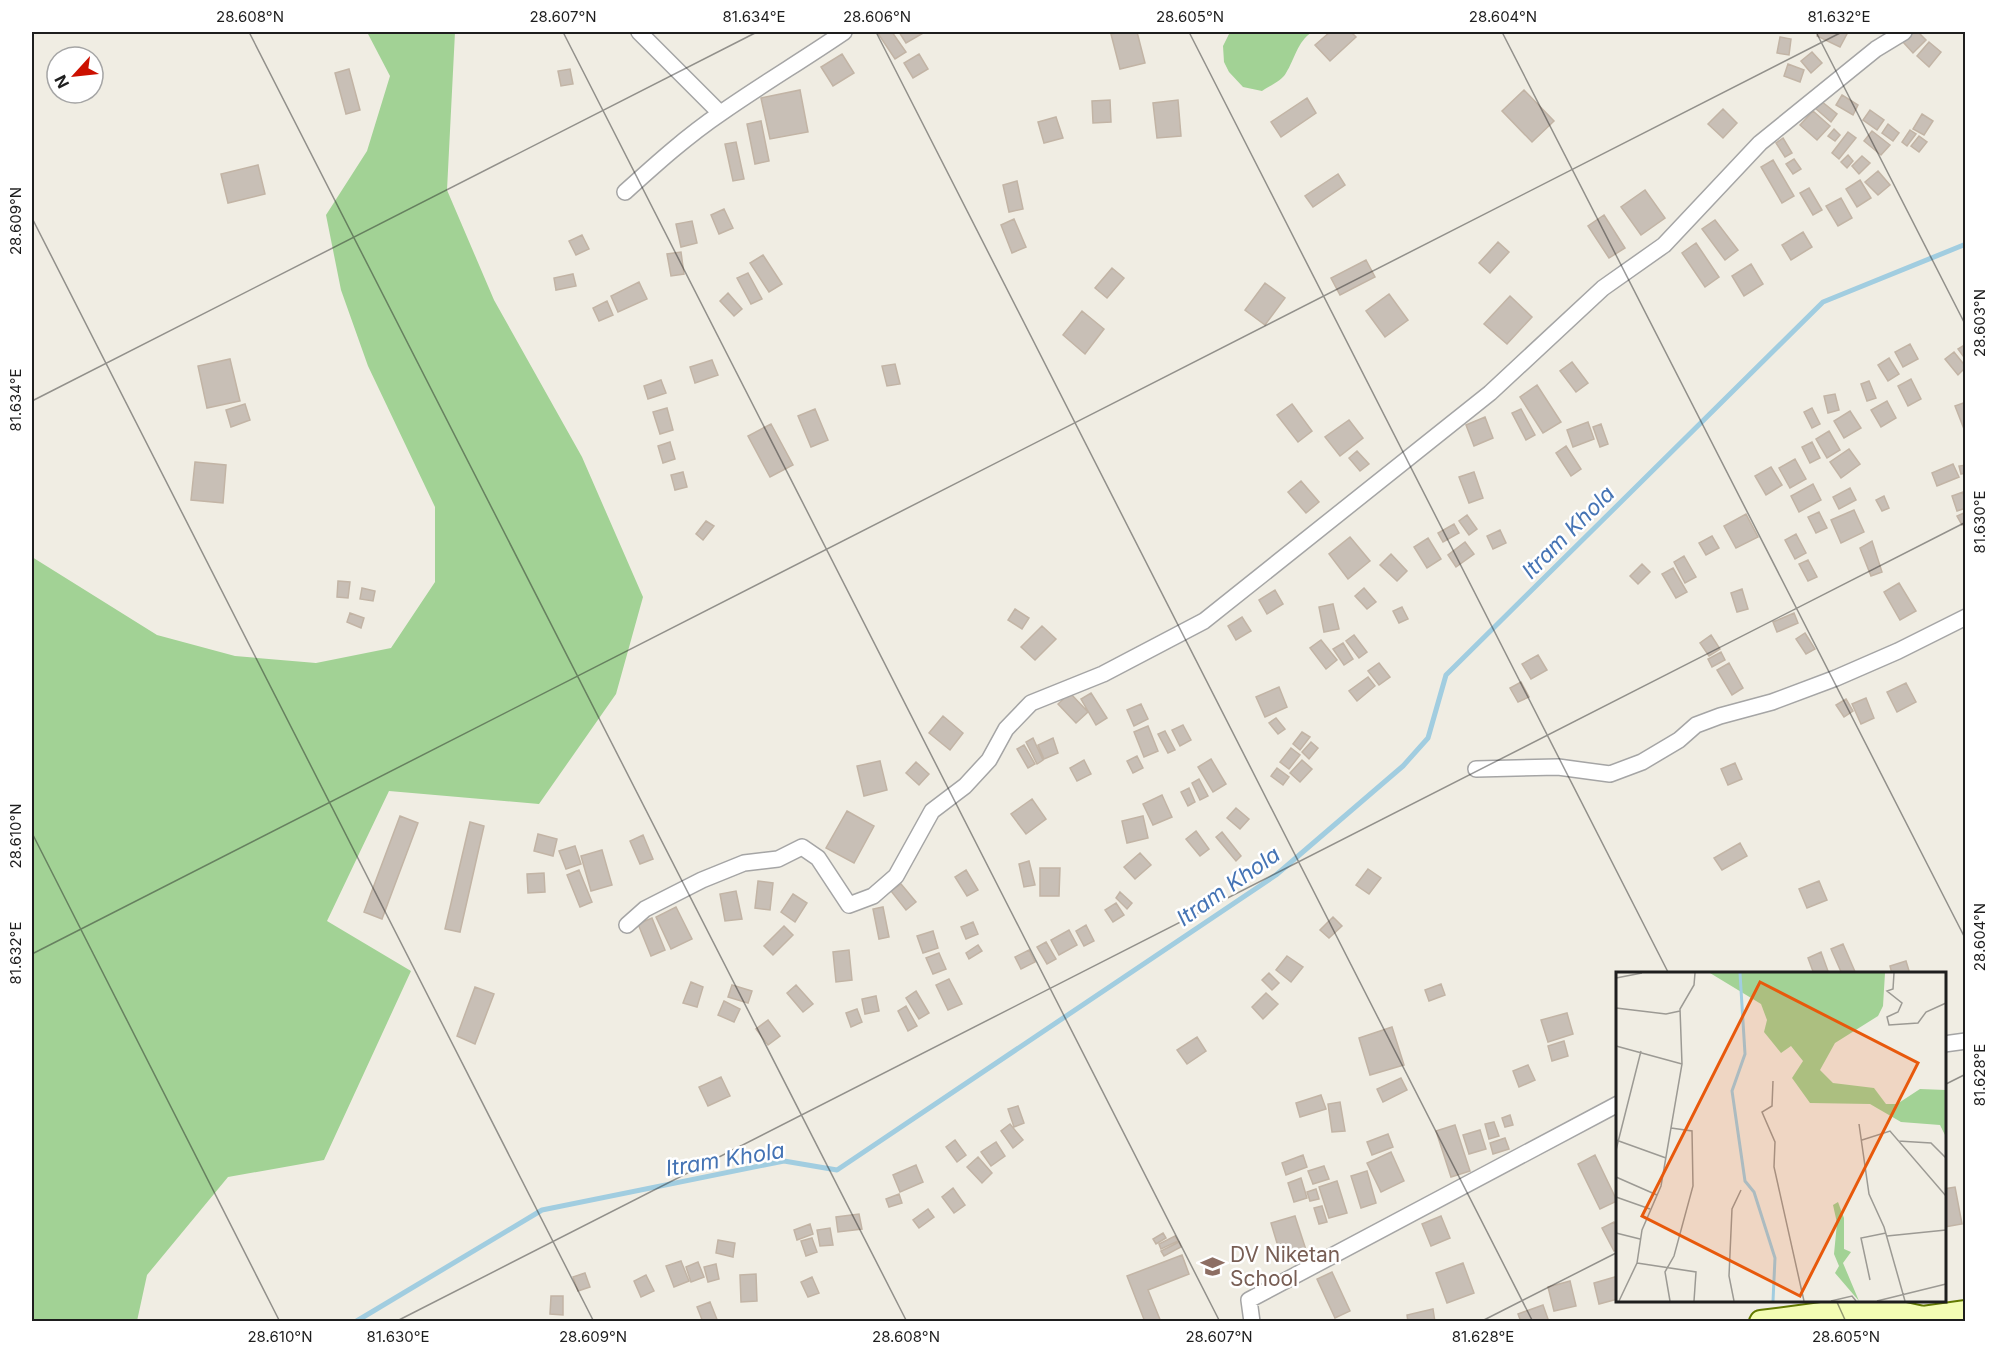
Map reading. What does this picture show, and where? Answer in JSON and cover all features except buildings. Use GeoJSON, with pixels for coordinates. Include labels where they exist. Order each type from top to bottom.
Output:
{"type":"FeatureCollection","features":[{"type":"Feature","properties":{"kind":"main road"},"geometry":{"type":"LineString","coordinates":[[1761,1322],[1806,1318],[1852,1310],[1891,1311],[1923,1320],[1965,1312]]}},
{"type":"Feature","properties":{"kind":"street"},"geometry":{"type":"LineString","coordinates":[[639,32],[720,113]]}},
{"type":"Feature","properties":{"kind":"street"},"geometry":{"type":"LineString","coordinates":[[625,192],[663,158],[720,113],[801,62],[843,32]]}},
{"type":"Feature","properties":{"kind":"street"},"geometry":{"type":"LineString","coordinates":[[627,925],[645,909],[702,880],[744,862],[778,859],[802,847],[818,858],[849,905],[873,896],[896,876],[932,811],[965,786],[989,760],[1006,729],[1031,703],[1103,674],[1204,621],[1490,393],[1603,288],[1664,245],[1760,143],[1876,49],[1904,32]]}},
{"type":"Feature","properties":{"kind":"street"},"geometry":{"type":"LineString","coordinates":[[1476,769],[1558,767],[1610,774],[1642,762],[1679,740],[1696,725],[1772,702],[1836,678],[1898,651],[1965,617]]}},
{"type":"Feature","properties":{"kind":"street"},"geometry":{"type":"LineString","coordinates":[[1946,1044],[1965,1041]]}},
{"type":"Feature","properties":{"kind":"street"},"geometry":{"type":"LineString","coordinates":[[1252,1322],[1249,1300],[1616,1105]]}},
{"type":"Feature","properties":{"kind":"green space"},"geometry":{"type":"Polygon","coordinates":[[[367,32],[455,32],[447,190],[494,300],[582,457],[643,597],[616,694],[539,804],[389,791],[327,921],[411,971],[324,1160],[228,1177],[147,1275],[137,1321],[32,1321],[32,557],[157,635],[235,656],[316,663],[391,648],[435,582],[435,507],[368,366],[341,290],[326,215],[367,151],[390,76],[367,32]]]}},
{"type":"Feature","properties":{"kind":"green space"},"geometry":{"type":"Polygon","coordinates":[[[1230,32],[1312,32],[1300,46],[1284,76],[1262,91],[1243,87],[1229,72],[1224,62],[1223,46],[1230,32]]]}},
{"type":"Feature","properties":{"kind":"waterway","name":"Itram Khola"},"geometry":{"type":"LineString","coordinates":[[355,1322],[542,1210],[784,1161],[837,1170],[1276,875],[1403,766],[1428,738],[1446,675],[1823,302],[1966,244]]}},
{"type":"Feature","properties":{"kind":"place","name":"DV Niketan School"},"geometry":{"type":"Point","coordinates":[1212,1267]}}]}
